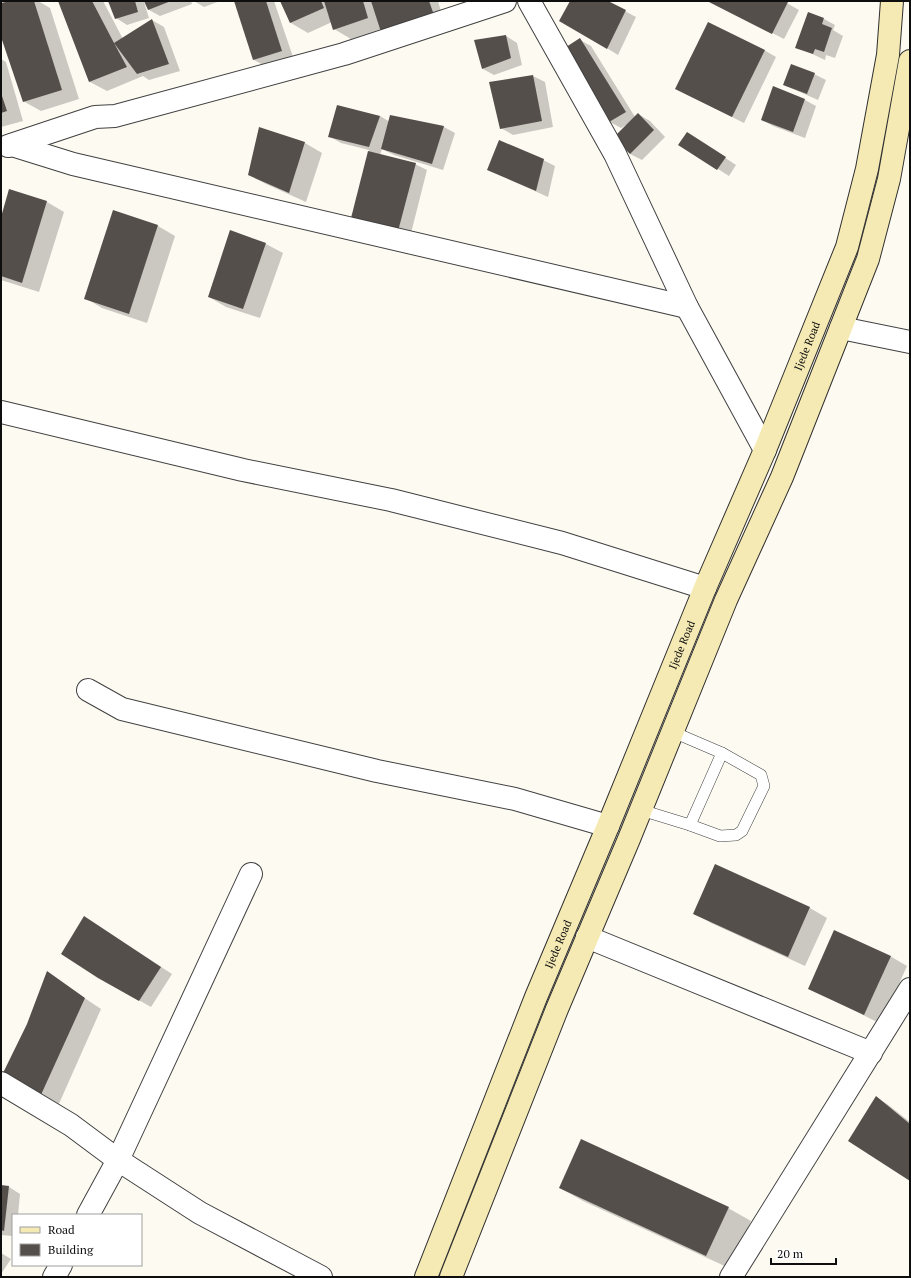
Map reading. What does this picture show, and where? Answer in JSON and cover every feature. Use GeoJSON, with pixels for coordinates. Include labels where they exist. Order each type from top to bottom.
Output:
{"type":"FeatureCollection","features":[{"type":"Feature","properties":{"kind":"main road","name":"Ijede Road"},"geometry":{"type":"LineString","coordinates":[[426,1277],[536,997],[847,248],[867,169],[888,55],[892,1]]}},
{"type":"Feature","properties":{"kind":"main road"},"geometry":{"type":"LineString","coordinates":[[451,1277],[554,1016],[641,810],[726,600],[782,477],[868,259],[889,179],[910,62]]}},
{"type":"Feature","properties":{"kind":"street"},"geometry":{"type":"LineString","coordinates":[[6,147],[95,117],[115,116],[344,54],[505,1]]}},
{"type":"Feature","properties":{"kind":"street"},"geometry":{"type":"LineString","coordinates":[[529,1],[615,154],[687,307],[764,450]]}},
{"type":"Feature","properties":{"kind":"street"},"geometry":{"type":"LineString","coordinates":[[6,147],[73,164],[687,307]]}},
{"type":"Feature","properties":{"kind":"street"},"geometry":{"type":"LineString","coordinates":[[841,328],[910,342]]}},
{"type":"Feature","properties":{"kind":"street"},"geometry":{"type":"LineString","coordinates":[[1,412],[242,470],[391,500],[562,542],[705,588]]}},
{"type":"Feature","properties":{"kind":"street"},"geometry":{"type":"LineString","coordinates":[[88,690],[122,709],[377,771],[515,799],[608,826]]}},
{"type":"Feature","properties":{"kind":"street"},"geometry":{"type":"LineString","coordinates":[[89,1214],[118,1160],[251,874]]}},
{"type":"Feature","properties":{"kind":"street"},"geometry":{"type":"LineString","coordinates":[[587,937],[871,1053]]}},
{"type":"Feature","properties":{"kind":"street"},"geometry":{"type":"LineString","coordinates":[[732,1277],[910,989]]}},
{"type":"Feature","properties":{"kind":"street"},"geometry":{"type":"LineString","coordinates":[[1,1083],[70,1125],[118,1160],[200,1213],[321,1277]]}},
{"type":"Feature","properties":{"kind":"street"},"geometry":{"type":"LineString","coordinates":[[54,1277],[60,1266]]}},
{"type":"Feature","properties":{"kind":"lane"},"geometry":{"type":"LineString","coordinates":[[641,810],[720,836],[736,835],[742,831],[764,786],[761,775],[756,771],[722,753],[673,732]]}},
{"type":"Feature","properties":{"kind":"lane"},"geometry":{"type":"LineString","coordinates":[[690,825],[722,753]]}},
{"type":"Feature","properties":{"kind":"building"},"geometry":{"type":"Polygon","coordinates":[[[10,1],[34,1],[62,90],[23,102],[1,37],[1,3],[10,1]]]}},
{"type":"Feature","properties":{"kind":"building"},"geometry":{"type":"Polygon","coordinates":[[[58,1],[92,1],[127,67],[89,82],[58,1]]]}},
{"type":"Feature","properties":{"kind":"building"},"geometry":{"type":"Polygon","coordinates":[[[108,1],[135,1],[138,12],[115,19],[108,1]]]}},
{"type":"Feature","properties":{"kind":"building"},"geometry":{"type":"Polygon","coordinates":[[[144,1],[171,1],[148,10],[144,1]]]}},
{"type":"Feature","properties":{"kind":"building"},"geometry":{"type":"Polygon","coordinates":[[[234,1],[266,1],[282,51],[253,60],[234,1]]]}},
{"type":"Feature","properties":{"kind":"building"},"geometry":{"type":"Polygon","coordinates":[[[280,1],[321,1],[324,8],[290,23],[280,1]]]}},
{"type":"Feature","properties":{"kind":"building"},"geometry":{"type":"Polygon","coordinates":[[[324,1],[363,1],[368,18],[333,30],[324,1]]]}},
{"type":"Feature","properties":{"kind":"building"},"geometry":{"type":"Polygon","coordinates":[[[371,1],[429,1],[434,15],[381,32],[371,1]]]}},
{"type":"Feature","properties":{"kind":"building"},"geometry":{"type":"Polygon","coordinates":[[[570,1],[608,1],[626,10],[607,49],[559,21],[570,1]]]}},
{"type":"Feature","properties":{"kind":"building"},"geometry":{"type":"Polygon","coordinates":[[[707,1],[785,1],[788,2],[772,34],[707,1]]]}},
{"type":"Feature","properties":{"kind":"building"},"geometry":{"type":"Polygon","coordinates":[[[808,12],[824,18],[822,24],[832,28],[824,52],[815,49],[813,54],[795,48],[808,12]]]}},
{"type":"Feature","properties":{"kind":"building"},"geometry":{"type":"Polygon","coordinates":[[[152,19],[169,64],[137,74],[114,43],[152,19]]]}},
{"type":"Feature","properties":{"kind":"building"},"geometry":{"type":"Polygon","coordinates":[[[708,22],[765,50],[732,117],[675,89],[708,22]]]}},
{"type":"Feature","properties":{"kind":"building"},"geometry":{"type":"Polygon","coordinates":[[[506,35],[511,58],[482,69],[474,40],[506,35]]]}},
{"type":"Feature","properties":{"kind":"building"},"geometry":{"type":"Polygon","coordinates":[[[580,38],[626,112],[609,122],[563,49],[580,38]]]}},
{"type":"Feature","properties":{"kind":"building"},"geometry":{"type":"Polygon","coordinates":[[[791,64],[815,73],[807,94],[783,85],[791,64]]]}},
{"type":"Feature","properties":{"kind":"building"},"geometry":{"type":"Polygon","coordinates":[[[533,75],[542,121],[500,129],[489,82],[533,75]]]}},
{"type":"Feature","properties":{"kind":"building"},"geometry":{"type":"Polygon","coordinates":[[[773,86],[805,99],[793,132],[761,120],[773,86]]]}},
{"type":"Feature","properties":{"kind":"building"},"geometry":{"type":"Polygon","coordinates":[[[1,93],[7,111],[1,113],[1,93]]]}},
{"type":"Feature","properties":{"kind":"building"},"geometry":{"type":"Polygon","coordinates":[[[337,105],[380,116],[369,147],[328,137],[337,105]]]}},
{"type":"Feature","properties":{"kind":"building"},"geometry":{"type":"Polygon","coordinates":[[[638,113],[654,130],[630,154],[613,138],[638,113]]]}},
{"type":"Feature","properties":{"kind":"building"},"geometry":{"type":"Polygon","coordinates":[[[390,115],[444,126],[432,164],[381,149],[390,115]]]}},
{"type":"Feature","properties":{"kind":"building"},"geometry":{"type":"Polygon","coordinates":[[[259,127],[305,142],[289,193],[248,175],[259,127]]]}},
{"type":"Feature","properties":{"kind":"building"},"geometry":{"type":"Polygon","coordinates":[[[687,132],[726,157],[717,170],[678,145],[687,132]]]}},
{"type":"Feature","properties":{"kind":"building"},"geometry":{"type":"Polygon","coordinates":[[[499,140],[544,159],[536,191],[487,170],[499,140]]]}},
{"type":"Feature","properties":{"kind":"building"},"geometry":{"type":"Polygon","coordinates":[[[368,151],[416,163],[397,235],[350,222],[368,151]]]}},
{"type":"Feature","properties":{"kind":"building"},"geometry":{"type":"Polygon","coordinates":[[[9,189],[47,201],[22,283],[1,276],[1,217],[9,189]]]}},
{"type":"Feature","properties":{"kind":"building"},"geometry":{"type":"Polygon","coordinates":[[[113,210],[158,225],[129,314],[84,299],[113,210]]]}},
{"type":"Feature","properties":{"kind":"building"},"geometry":{"type":"Polygon","coordinates":[[[230,230],[266,243],[243,309],[208,297],[230,230]]]}},
{"type":"Feature","properties":{"kind":"building"},"geometry":{"type":"Polygon","coordinates":[[[715,864],[810,907],[788,957],[693,914],[715,864]]]}},
{"type":"Feature","properties":{"kind":"building"},"geometry":{"type":"Polygon","coordinates":[[[84,916],[161,967],[139,1001],[98,978],[61,954],[84,916]]]}},
{"type":"Feature","properties":{"kind":"building"},"geometry":{"type":"Polygon","coordinates":[[[834,930],[891,956],[864,1015],[808,989],[834,930]]]}},
{"type":"Feature","properties":{"kind":"building"},"geometry":{"type":"Polygon","coordinates":[[[47,971],[85,998],[40,1097],[3,1073],[27,1024],[47,971]]]}},
{"type":"Feature","properties":{"kind":"building"},"geometry":{"type":"Polygon","coordinates":[[[876,1096],[910,1124],[910,1181],[848,1141],[876,1096]]]}},
{"type":"Feature","properties":{"kind":"building"},"geometry":{"type":"Polygon","coordinates":[[[581,1139],[729,1207],[706,1256],[559,1188],[581,1139]]]}},
{"type":"Feature","properties":{"kind":"building"},"geometry":{"type":"Polygon","coordinates":[[[1,1185],[9,1186],[4,1231],[1,1230],[1,1185]]]}}]}
